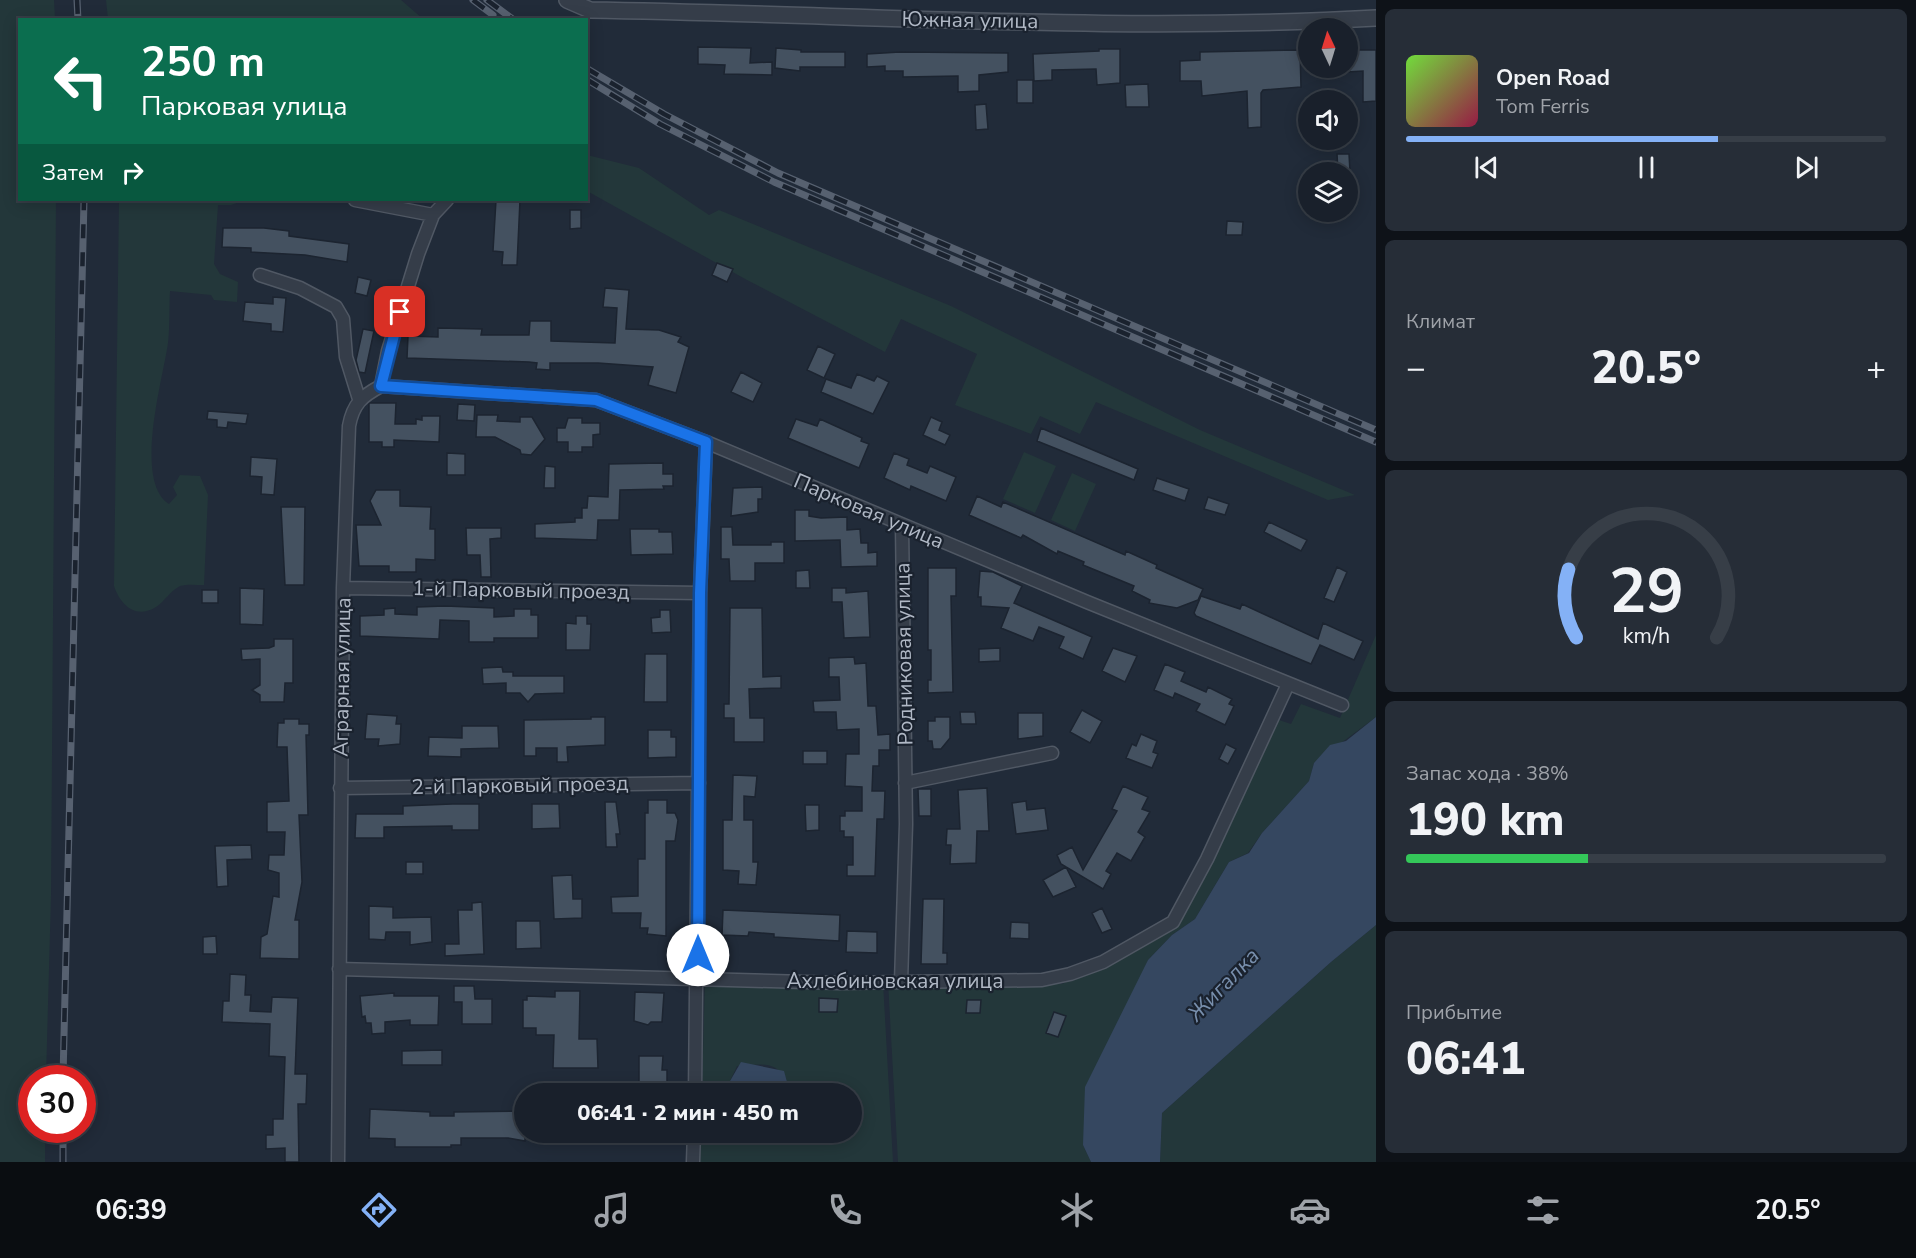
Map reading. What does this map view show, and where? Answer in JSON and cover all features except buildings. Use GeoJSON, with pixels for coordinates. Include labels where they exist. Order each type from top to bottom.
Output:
{"type":"FeatureCollection","features":[{"type":"Feature","properties":{"kind":"street","name":"Южная улица"},"geometry":{"type":"LineString","coordinates":[[567,0],[590,10],[909,19],[1311,22],[1376,18]]}},
{"type":"Feature","properties":{"kind":"street"},"geometry":{"type":"LineString","coordinates":[[359,201],[433,215]]}},
{"type":"Feature","properties":{"kind":"street"},"geometry":{"type":"LineString","coordinates":[[260,275],[300,288],[336,307],[343,319],[346,357],[359,399],[381,386],[392,340],[433,215],[446,201]]}},
{"type":"Feature","properties":{"kind":"street","name":"Парковая улица"},"geometry":{"type":"LineString","coordinates":[[381,386],[596,400],[706,442],[902,525],[1342,705]]}},
{"type":"Feature","properties":{"kind":"street","name":"Аграрная улица"},"geometry":{"type":"LineString","coordinates":[[338,1162],[343,588],[349,426],[351,412],[359,399]]}},
{"type":"Feature","properties":{"kind":"street"},"geometry":{"type":"LineString","coordinates":[[695,1083],[700,593],[706,442]]}},
{"type":"Feature","properties":{"kind":"street","name":"Родниковая улица"},"geometry":{"type":"LineString","coordinates":[[901,982],[905,783],[902,525]]}},
{"type":"Feature","properties":{"kind":"street","name":"1-й Парковый проезд"},"geometry":{"type":"LineString","coordinates":[[343,588],[700,593]]}},
{"type":"Feature","properties":{"kind":"street","name":"Ахлебиновская улица"},"geometry":{"type":"LineString","coordinates":[[339,969],[698,977],[840,983],[1042,980],[1070,974],[1103,962],[1173,922],[1207,859],[1288,684]]}},
{"type":"Feature","properties":{"kind":"street"},"geometry":{"type":"LineString","coordinates":[[905,783],[1052,753]]}},
{"type":"Feature","properties":{"kind":"street","name":"2-й Парковый проезд"},"geometry":{"type":"LineString","coordinates":[[340,788],[699,783]]}},
{"type":"Feature","properties":{"kind":"street"},"geometry":{"type":"LineString","coordinates":[[693,1162],[694,1143]]}},
{"type":"Feature","properties":{"kind":"green space"},"geometry":{"type":"Polygon","coordinates":[[[0,0],[54,0],[55,18],[18,18],[18,201],[56,201],[51,896],[46,1065],[18,1065],[18,1143],[45,1143],[45,1162],[0,1162],[0,0]]]}},
{"type":"Feature","properties":{"kind":"green space"},"geometry":{"type":"Polygon","coordinates":[[[106,0],[401,0],[422,18],[108,18],[106,0]]]}},
{"type":"Feature","properties":{"kind":"green space"},"geometry":{"type":"Polygon","coordinates":[[[588,155],[639,168],[709,215],[719,210],[951,306],[1200,430],[1355,495],[1328,500],[1096,402],[1080,434],[1040,416],[1031,434],[955,405],[977,354],[901,319],[885,352],[747,280],[588,192],[588,155]]]}},
{"type":"Feature","properties":{"kind":"green space"},"geometry":{"type":"Polygon","coordinates":[[[119,201],[243,201],[231,205],[218,205],[214,264],[220,274],[238,282],[237,302],[214,300],[211,295],[170,291],[168,343],[153,428],[153,474],[158,492],[169,504],[177,495],[173,487],[180,475],[200,476],[208,495],[204,585],[180,586],[156,607],[141,612],[124,604],[114,586],[119,201]]]}},
{"type":"Feature","properties":{"kind":"green space"},"geometry":{"type":"Polygon","coordinates":[[[1024,452],[1056,466],[1035,513],[1003,499],[1024,452]]]}},
{"type":"Feature","properties":{"kind":"green space"},"geometry":{"type":"Polygon","coordinates":[[[1072,473],[1096,484],[1075,531],[1051,520],[1072,473]]]}},
{"type":"Feature","properties":{"kind":"green space"},"geometry":{"type":"Polygon","coordinates":[[[1376,635],[1376,717],[1314,763],[1309,781],[1262,833],[1248,853],[1229,862],[1195,919],[1172,935],[1148,960],[1083,1145],[1091,1162],[898,1162],[888,982],[1062,984],[1155,937],[1188,904],[1204,880],[1203,870],[1273,718],[1291,724],[1301,704],[1340,718],[1376,635]]]}},
{"type":"Feature","properties":{"kind":"green space"},"geometry":{"type":"Polygon","coordinates":[[[1376,925],[1376,1162],[1160,1162],[1162,1113],[1331,962],[1376,925]]]}},
{"type":"Feature","properties":{"kind":"green space"},"geometry":{"type":"Polygon","coordinates":[[[705,977],[883,982],[893,1162],[700,1162],[701,1143],[862,1143],[862,1083],[786,1083],[778,1070],[772,1066],[758,1064],[737,1066],[730,1083],[702,1083],[705,977]]]}},
{"type":"Feature","properties":{"kind":"water","name":"Жигалка"},"geometry":{"type":"Polygon","coordinates":[[[1376,717],[1376,925],[1331,962],[1162,1113],[1160,1162],[1091,1162],[1083,1145],[1085,1087],[1148,960],[1172,935],[1195,919],[1229,862],[1249,853],[1262,833],[1309,781],[1314,763],[1330,745],[1346,741],[1376,717]]]}},
{"type":"Feature","properties":{"kind":"water"},"geometry":{"type":"Polygon","coordinates":[[[741,1062],[784,1071],[787,1083],[730,1083],[741,1062]]]}},
{"type":"Feature","properties":{"kind":"railway"},"geometry":{"type":"LineString","coordinates":[[77,0],[78,18]]}},
{"type":"Feature","properties":{"kind":"railway"},"geometry":{"type":"LineString","coordinates":[[473,0],[493,15]]}},
{"type":"Feature","properties":{"kind":"railway"},"geometry":{"type":"LineString","coordinates":[[487,0],[511,18]]}},
{"type":"Feature","properties":{"kind":"railway"},"geometry":{"type":"LineString","coordinates":[[588,69],[664,114],[778,173],[1376,430]]}},
{"type":"Feature","properties":{"kind":"railway"},"geometry":{"type":"LineString","coordinates":[[588,80],[660,124],[774,182],[1376,442]]}},
{"type":"Feature","properties":{"kind":"railway"},"geometry":{"type":"LineString","coordinates":[[63,1065],[84,201]]}},
{"type":"Feature","properties":{"kind":"railway"},"geometry":{"type":"LineString","coordinates":[[63,1143],[63,1162]]}},
{"type":"Feature","properties":{"kind":"route"},"geometry":{"type":"LineString","coordinates":[[400,312],[388,351],[381,386],[596,400],[706,442],[700,593],[698,955]]}}]}
